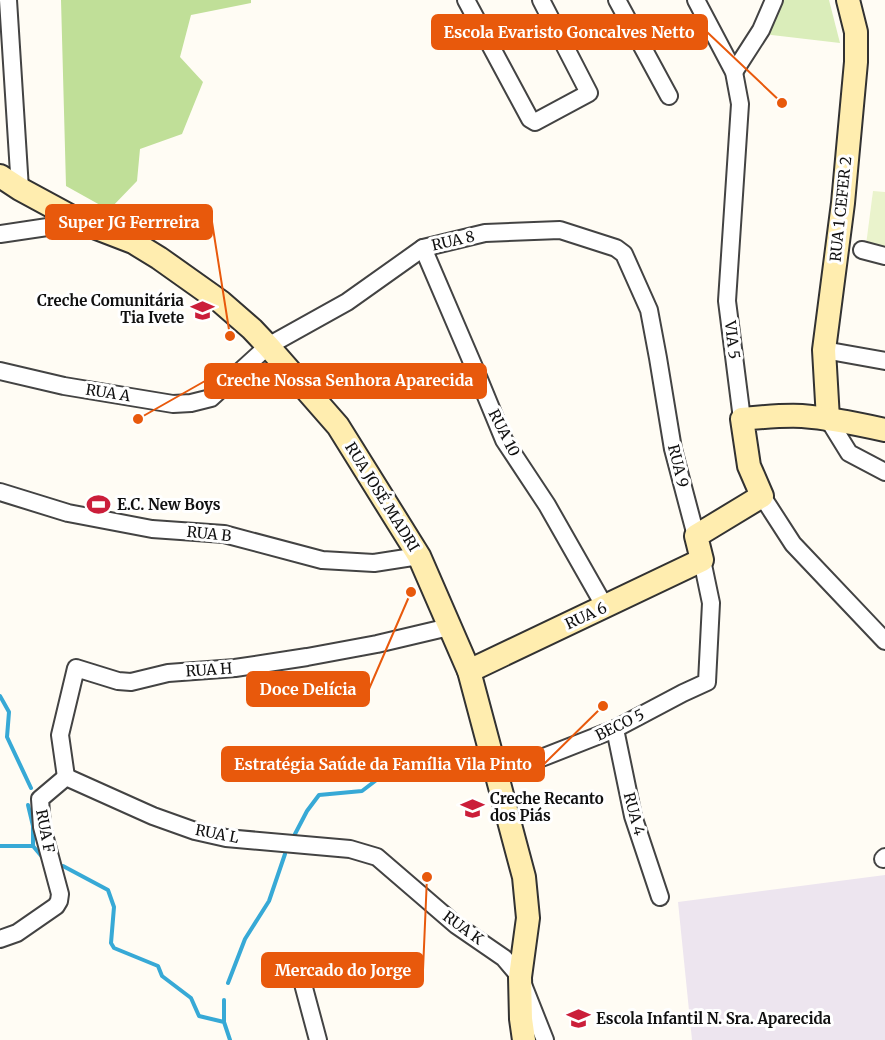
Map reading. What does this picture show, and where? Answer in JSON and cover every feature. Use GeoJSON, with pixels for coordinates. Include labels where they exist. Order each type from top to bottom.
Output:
{"type":"FeatureCollection","features":[{"type":"Feature","properties":{"kind":"street"},"geometry":{"type":"LineString","coordinates":[[8,0],[20,189]]}},
{"type":"Feature","properties":{"kind":"street"},"geometry":{"type":"LineString","coordinates":[[466,0],[531,121],[537,121],[589,93],[541,0]]}},
{"type":"Feature","properties":{"kind":"street"},"geometry":{"type":"LineString","coordinates":[[617,0],[669,96]]}},
{"type":"Feature","properties":{"kind":"street","name":"VIA 5"},"geometry":{"type":"LineString","coordinates":[[696,0],[734,72],[740,104],[727,301],[749,466],[762,496],[793,544],[885,640]]}},
{"type":"Feature","properties":{"kind":"street"},"geometry":{"type":"LineString","coordinates":[[734,72],[761,30],[774,0]]}},
{"type":"Feature","properties":{"kind":"street","name":"RUA 1 CEFER 2"},"geometry":{"type":"LineString","coordinates":[[828,419],[824,350],[843,203],[856,62],[856,32],[848,0]]}},
{"type":"Feature","properties":{"kind":"street","name":"RUA JOSÉ MADRI"},"geometry":{"type":"LineString","coordinates":[[0,176],[81,222],[133,242],[221,302],[252,329],[338,426],[419,556],[470,671],[524,877],[528,918],[520,977],[524,1040]]}},
{"type":"Feature","properties":{"kind":"street"},"geometry":{"type":"LineString","coordinates":[[0,234],[81,222]]}},
{"type":"Feature","properties":{"kind":"street","name":"RUA 8"},"geometry":{"type":"LineString","coordinates":[[268,346],[347,302],[423,248],[485,233],[561,230],[616,248],[624,254]]}},
{"type":"Feature","properties":{"kind":"street","name":"RUA 10"},"geometry":{"type":"LineString","coordinates":[[423,248],[504,440],[547,505],[605,607]]}},
{"type":"Feature","properties":{"kind":"street"},"geometry":{"type":"LineString","coordinates":[[862,250],[885,256]]}},
{"type":"Feature","properties":{"kind":"street","name":"RUA 9"},"geometry":{"type":"LineString","coordinates":[[624,254],[649,310],[673,449],[711,603],[707,682]]}},
{"type":"Feature","properties":{"kind":"street","name":"RUA A"},"geometry":{"type":"LineString","coordinates":[[0,371],[64,386],[173,404],[191,404],[211,398],[268,346]]}},
{"type":"Feature","properties":{"kind":"street"},"geometry":{"type":"LineString","coordinates":[[824,350],[885,361]]}},
{"type":"Feature","properties":{"kind":"street"},"geometry":{"type":"LineString","coordinates":[[742,419],[802,416],[885,430]]}},
{"type":"Feature","properties":{"kind":"street"},"geometry":{"type":"LineString","coordinates":[[828,419],[849,453],[885,471]]}},
{"type":"Feature","properties":{"kind":"street","name":"RUA B"},"geometry":{"type":"LineString","coordinates":[[0,492],[68,513],[152,529],[224,534],[322,560],[374,563],[419,556]]}},
{"type":"Feature","properties":{"kind":"street"},"geometry":{"type":"LineString","coordinates":[[696,536],[762,496]]}},
{"type":"Feature","properties":{"kind":"street","name":"RUA 6"},"geometry":{"type":"LineString","coordinates":[[470,671],[702,560]]}},
{"type":"Feature","properties":{"kind":"street","name":"RUA H"},"geometry":{"type":"LineString","coordinates":[[66,777],[60,735],[76,668],[118,681],[131,682],[168,673],[235,668],[307,657],[449,627]]}},
{"type":"Feature","properties":{"kind":"street","name":"BECO 5"},"geometry":{"type":"LineString","coordinates":[[498,775],[615,729],[707,682]]}},
{"type":"Feature","properties":{"kind":"street","name":"RUA 4"},"geometry":{"type":"LineString","coordinates":[[615,729],[633,816],[660,897]]}},
{"type":"Feature","properties":{"kind":"street","name":"RUA L"},"geometry":{"type":"LineString","coordinates":[[66,777],[153,816],[195,831],[226,838],[350,849],[377,857]]}},
{"type":"Feature","properties":{"kind":"street","name":"RUA F"},"geometry":{"type":"LineString","coordinates":[[0,939],[17,933],[56,906],[59,901],[60,894],[42,827],[40,800],[66,777]]}},
{"type":"Feature","properties":{"kind":"street","name":"RUA K"},"geometry":{"type":"LineString","coordinates":[[377,857],[456,925],[504,958],[520,977]]}},
{"type":"Feature","properties":{"kind":"street"},"geometry":{"type":"LineString","coordinates":[[520,977],[545,1040]]}},
{"type":"Feature","properties":{"kind":"street"},"geometry":{"type":"LineString","coordinates":[[303,984],[318,1040]]}},
{"type":"Feature","properties":{"kind":"shaded area"},"geometry":{"type":"Polygon","coordinates":[[[885,875],[885,1040],[692,1040],[678,902],[885,875]]]}},
{"type":"Feature","properties":{"kind":"green space"},"geometry":{"type":"Polygon","coordinates":[[[61,0],[251,0],[251,3],[191,15],[180,57],[203,82],[182,134],[140,149],[137,181],[109,210],[66,186],[61,0]]]}},
{"type":"Feature","properties":{"kind":"green space"},"geometry":{"type":"Polygon","coordinates":[[[780,0],[829,0],[840,43],[763,34],[780,0]]]}},
{"type":"Feature","properties":{"kind":"green space"},"geometry":{"type":"Polygon","coordinates":[[[873,191],[885,192],[885,248],[866,245],[873,191]]]}},
{"type":"Feature","properties":{"kind":"waterway"},"geometry":{"type":"LineString","coordinates":[[0,696],[9,712],[7,737],[31,788]]}},
{"type":"Feature","properties":{"kind":"waterway"},"geometry":{"type":"LineString","coordinates":[[295,834],[307,811],[319,795],[362,791],[400,762]]}},
{"type":"Feature","properties":{"kind":"waterway"},"geometry":{"type":"LineString","coordinates":[[28,805],[33,826],[33,846],[43,858]]}},
{"type":"Feature","properties":{"kind":"waterway"},"geometry":{"type":"LineString","coordinates":[[0,846],[33,846]]}},
{"type":"Feature","properties":{"kind":"waterway"},"geometry":{"type":"LineString","coordinates":[[228,983],[245,939],[269,901],[285,854]]}},
{"type":"Feature","properties":{"kind":"waterway"},"geometry":{"type":"LineString","coordinates":[[63,866],[108,890],[114,907],[111,943],[114,948],[158,966],[162,976],[191,998],[199,1016],[224,1022],[230,1040]]}},
{"type":"Feature","properties":{"kind":"waterway"},"geometry":{"type":"LineString","coordinates":[[224,1000],[224,1022]]}},
{"type":"Feature","properties":{"kind":"place","name":"Escola Evaristo Goncalves Netto"},"geometry":{"type":"Point","coordinates":[782,103]}},
{"type":"Feature","properties":{"kind":"place","name":"Creche Comunitária Tia Ivete"},"geometry":{"type":"Point","coordinates":[202,310]}},
{"type":"Feature","properties":{"kind":"place","name":"Super JG Ferrreira"},"geometry":{"type":"Point","coordinates":[230,336]}},
{"type":"Feature","properties":{"kind":"place","name":"Creche Nossa Senhora Aparecida"},"geometry":{"type":"Point","coordinates":[138,419]}},
{"type":"Feature","properties":{"kind":"place","name":"E.C. New Boys"},"geometry":{"type":"Point","coordinates":[99,505]}},
{"type":"Feature","properties":{"kind":"place","name":"Doce Delícia"},"geometry":{"type":"Point","coordinates":[411,592]}},
{"type":"Feature","properties":{"kind":"place","name":"Estratégia Saúde da Família Vila Pinto"},"geometry":{"type":"Point","coordinates":[603,706]}},
{"type":"Feature","properties":{"kind":"place","name":"Creche Recanto dos Piás"},"geometry":{"type":"Point","coordinates":[472,808]}},
{"type":"Feature","properties":{"kind":"place","name":"Mercado do Jorge"},"geometry":{"type":"Point","coordinates":[427,877]}},
{"type":"Feature","properties":{"kind":"place","name":"Escola Infantil N. Sra. Aparecida"},"geometry":{"type":"Point","coordinates":[578,1019]}}]}
